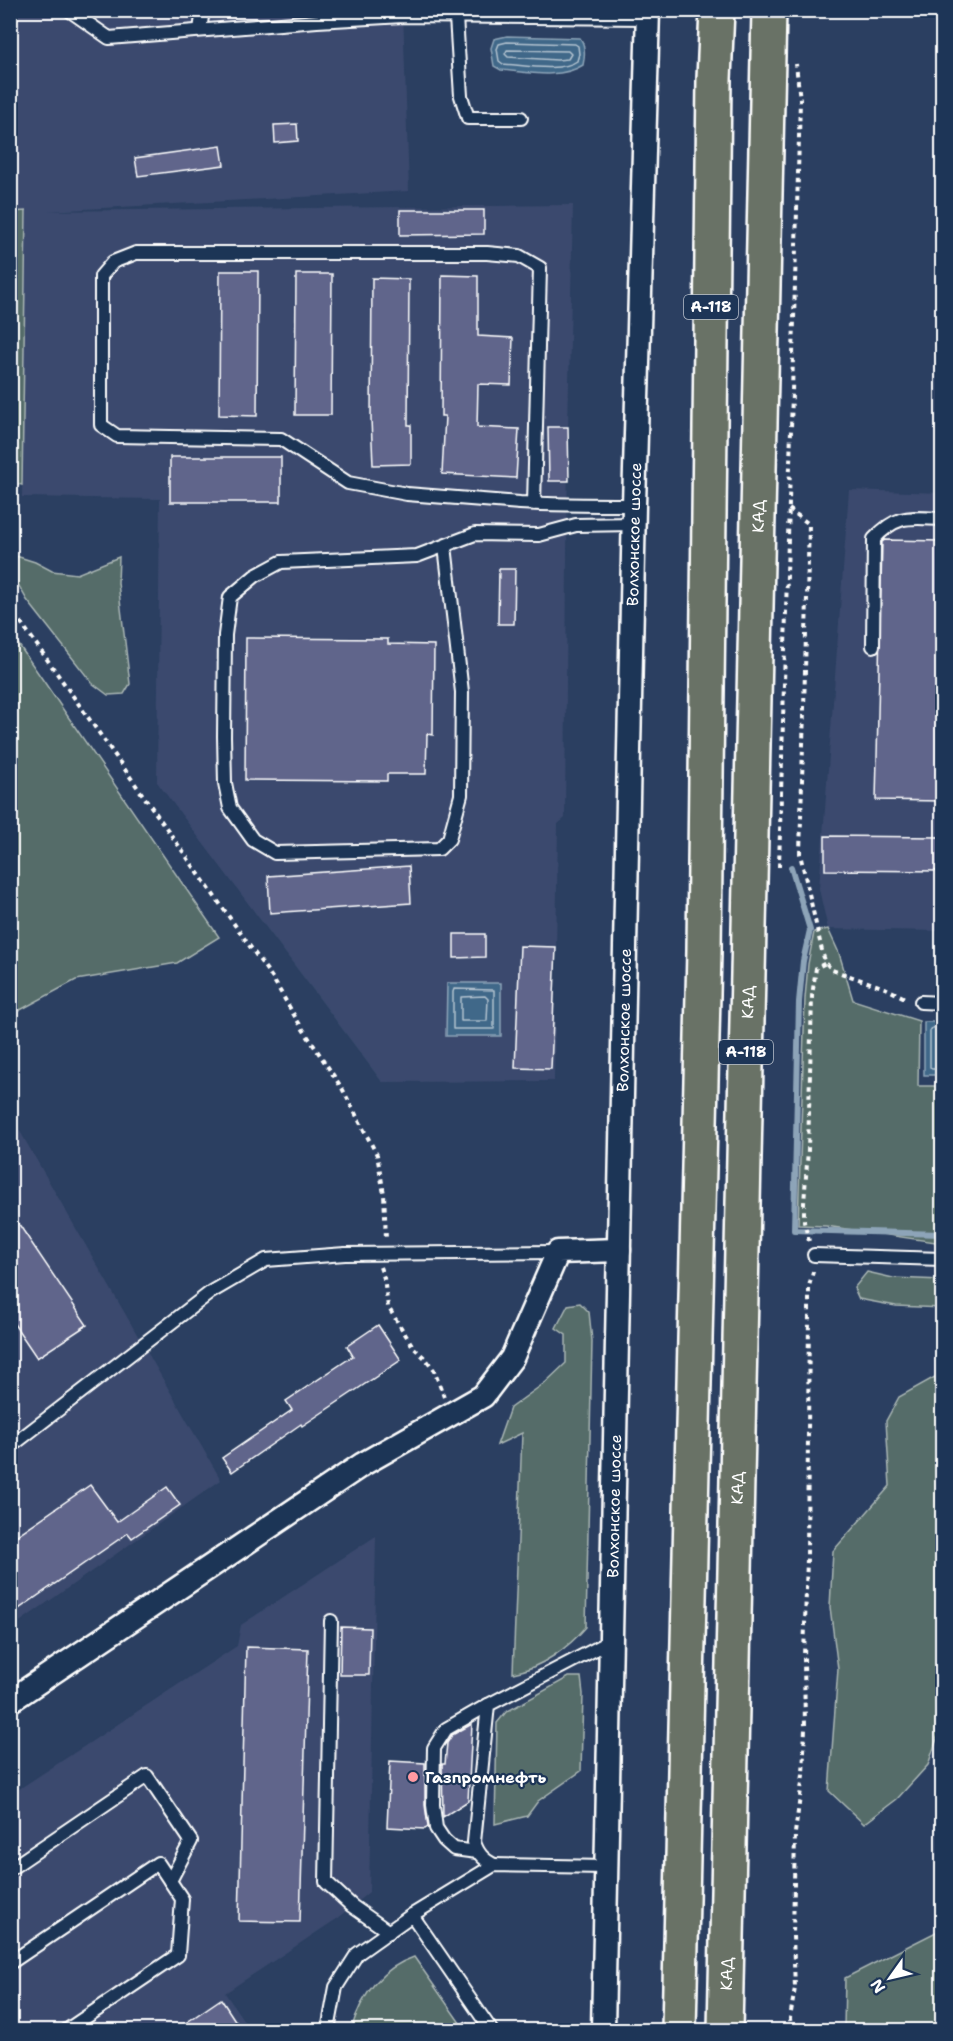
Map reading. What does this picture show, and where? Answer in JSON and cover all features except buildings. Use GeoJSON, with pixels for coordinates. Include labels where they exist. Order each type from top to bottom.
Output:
{"type":"FeatureCollection","features":[{"type":"Feature","properties":{"kind":"highway","name":"А-118"},"geometry":{"type":"LineString","coordinates":[[679,2031],[704,951],[714,79],[717,10]]}},
{"type":"Feature","properties":{"kind":"highway","name":"КАД"},"geometry":{"type":"LineString","coordinates":[[725,2031],[769,10]]}},
{"type":"Feature","properties":{"kind":"street","name":"Волхонское шоссе"},"geometry":{"type":"LineString","coordinates":[[603,2031],[634,515],[648,14]]}},
{"type":"Feature","properties":{"kind":"street"},"geometry":{"type":"LineString","coordinates":[[10,1701],[363,1464],[419,1430],[483,1396],[512,1358],[558,1252],[619,1250]]}},
{"type":"Feature","properties":{"kind":"lane"},"geometry":{"type":"LineString","coordinates":[[69,10],[109,38],[317,16],[456,17],[648,14]]}},
{"type":"Feature","properties":{"kind":"lane"},"geometry":{"type":"LineString","coordinates":[[200,30],[203,10]]}},
{"type":"Feature","properties":{"kind":"lane"},"geometry":{"type":"LineString","coordinates":[[456,17],[461,96],[468,118],[521,118]]}},
{"type":"Feature","properties":{"kind":"lane"},"geometry":{"type":"LineString","coordinates":[[534,504],[540,268],[519,256],[487,253],[396,252],[136,253],[112,262],[101,276],[101,425],[117,436],[281,439],[348,483],[407,494],[634,515]]}},
{"type":"Feature","properties":{"kind":"lane"},"geometry":{"type":"LineString","coordinates":[[445,546],[462,692],[461,795],[449,839],[440,849],[275,853],[253,840],[230,808],[225,783],[225,635],[230,597],[255,576],[281,562],[417,556],[475,534],[539,535],[576,525],[634,515]]}},
{"type":"Feature","properties":{"kind":"lane"},"geometry":{"type":"LineString","coordinates":[[873,645],[874,539],[886,526],[903,518],[942,519]]}},
{"type":"Feature","properties":{"kind":"lane"},"geometry":{"type":"LineString","coordinates":[[921,1002],[942,1003]]}},
{"type":"Feature","properties":{"kind":"lane"},"geometry":{"type":"LineString","coordinates":[[10,1447],[211,1292],[266,1260],[345,1254],[558,1252]]}},
{"type":"Feature","properties":{"kind":"lane"},"geometry":{"type":"LineString","coordinates":[[814,1255],[942,1259]]}},
{"type":"Feature","properties":{"kind":"lane"},"geometry":{"type":"LineString","coordinates":[[331,1621],[326,1882],[352,1906],[389,1932]]}},
{"type":"Feature","properties":{"kind":"lane"},"geometry":{"type":"LineString","coordinates":[[477,1852],[454,1849],[444,1840],[436,1827],[433,1805],[434,1748],[447,1729],[611,1641]]}},
{"type":"Feature","properties":{"kind":"lane"},"geometry":{"type":"LineString","coordinates":[[488,1705],[474,1842],[477,1852],[485,1861],[494,1865],[606,1867]]}},
{"type":"Feature","properties":{"kind":"lane"},"geometry":{"type":"LineString","coordinates":[[10,1869],[147,1776],[191,1841],[170,1881]]}},
{"type":"Feature","properties":{"kind":"lane"},"geometry":{"type":"LineString","coordinates":[[10,1963],[158,1863],[182,1899],[178,1955],[67,2031]]}},
{"type":"Feature","properties":{"kind":"lane"},"geometry":{"type":"LineString","coordinates":[[328,2031],[336,1987],[357,1954],[412,1915],[494,1865]]}},
{"type":"Feature","properties":{"kind":"lane"},"geometry":{"type":"LineString","coordinates":[[412,1915],[491,2031]]}},
{"type":"Feature","properties":{"kind":"path"},"geometry":{"type":"LineString","coordinates":[[779,867],[800,100]]}},
{"type":"Feature","properties":{"kind":"path"},"geometry":{"type":"LineString","coordinates":[[789,508],[809,524],[800,854],[823,955],[832,970],[885,988],[910,1000],[921,1002]]}},
{"type":"Feature","properties":{"kind":"path"},"geometry":{"type":"LineString","coordinates":[[10,607],[273,979],[343,1090],[377,1155],[384,1194],[381,1255],[388,1307],[414,1348],[434,1370],[442,1394],[456,1412]]}},
{"type":"Feature","properties":{"kind":"path"},"geometry":{"type":"LineString","coordinates":[[791,2031],[789,2018],[795,1988],[793,1936],[795,1833],[803,1775],[805,1728],[809,1304],[814,1255],[804,1222],[812,996],[816,968],[826,963]]}},
{"type":"Feature","properties":{"kind":"path"},"geometry":{"type":"LineString","coordinates":[[456,2031],[467,2023]]}},
{"type":"Feature","properties":{"kind":"shaded area"},"geometry":{"type":"Polygon","coordinates":[[[10,11],[403,11],[409,191],[48,211],[573,205],[568,427],[565,818],[558,824],[554,1081],[382,1082],[157,782],[160,499],[22,497],[26,212],[11,212],[10,11]]]}},
{"type":"Feature","properties":{"kind":"shaded area"},"geometry":{"type":"Polygon","coordinates":[[[849,490],[942,493],[942,931],[828,929],[819,889],[849,490]]]}},
{"type":"Feature","properties":{"kind":"shaded area"},"geometry":{"type":"Polygon","coordinates":[[[14,1121],[221,1480],[11,1628],[10,1123],[14,1121]]]}},
{"type":"Feature","properties":{"kind":"shaded area"},"geometry":{"type":"Polygon","coordinates":[[[376,1536],[369,1892],[335,1920],[225,1993],[250,2030],[11,2030],[10,1795],[237,1646],[241,1625],[376,1536]]]}},
{"type":"Feature","properties":{"kind":"green space"},"geometry":{"type":"Polygon","coordinates":[[[26,211],[22,485],[10,482],[10,212],[26,211]]]}},
{"type":"Feature","properties":{"kind":"green space"},"geometry":{"type":"Polygon","coordinates":[[[16,556],[52,571],[77,574],[119,557],[118,583],[130,684],[124,694],[108,695],[92,683],[27,600],[14,577],[16,556]]]}},
{"type":"Feature","properties":{"kind":"green space"},"geometry":{"type":"Polygon","coordinates":[[[10,632],[219,937],[177,963],[76,980],[11,1015],[10,632]]]}},
{"type":"Feature","properties":{"kind":"green space"},"geometry":{"type":"Polygon","coordinates":[[[828,929],[839,953],[853,1000],[919,1021],[918,1086],[942,1086],[942,1243],[826,1226],[798,1225],[808,964],[814,932],[828,929]]]}},
{"type":"Feature","properties":{"kind":"green space"},"geometry":{"type":"Polygon","coordinates":[[[867,1272],[893,1278],[942,1280],[942,1308],[896,1306],[859,1299],[854,1288],[867,1272]]]}},
{"type":"Feature","properties":{"kind":"green space"},"geometry":{"type":"Polygon","coordinates":[[[580,1303],[589,1312],[592,1341],[586,1627],[571,1642],[544,1662],[513,1673],[522,1433],[497,1445],[510,1408],[546,1382],[566,1363],[566,1335],[556,1328],[568,1305],[580,1303]]]}},
{"type":"Feature","properties":{"kind":"green space"},"geometry":{"type":"Polygon","coordinates":[[[942,1373],[942,1724],[928,1765],[897,1799],[864,1824],[829,1791],[838,1669],[830,1607],[833,1551],[890,1486],[886,1421],[899,1397],[942,1373]]]}},
{"type":"Feature","properties":{"kind":"green space"},"geometry":{"type":"Polygon","coordinates":[[[569,1677],[581,1677],[583,1694],[581,1771],[538,1801],[527,1816],[495,1824],[497,1723],[506,1712],[569,1677]]]}},
{"type":"Feature","properties":{"kind":"green space"},"geometry":{"type":"Polygon","coordinates":[[[942,1929],[942,2030],[844,2030],[845,1978],[942,1929]]]}},
{"type":"Feature","properties":{"kind":"green space"},"geometry":{"type":"Polygon","coordinates":[[[414,1957],[465,2030],[351,2030],[360,2006],[373,1985],[391,1969],[414,1957]]]}},
{"type":"Feature","properties":{"kind":"water"},"geometry":{"type":"Polygon","coordinates":[[[507,36],[580,38],[584,51],[583,65],[574,70],[554,74],[501,70],[494,66],[491,48],[494,39],[507,36]]]}},
{"type":"Feature","properties":{"kind":"water"},"geometry":{"type":"Polygon","coordinates":[[[447,983],[501,983],[501,1036],[446,1036],[447,983]]]}},
{"type":"Feature","properties":{"kind":"water"},"geometry":{"type":"Polygon","coordinates":[[[924,1022],[942,1022],[942,1075],[924,1075],[924,1022]]]}},
{"type":"Feature","properties":{"kind":"waterway"},"geometry":{"type":"LineString","coordinates":[[791,867],[810,930],[803,961],[799,1002],[794,1230],[942,1234]]}},
{"type":"Feature","properties":{"kind":"place","name":"Газпромнефть"},"geometry":{"type":"Point","coordinates":[413,1777]}}]}
